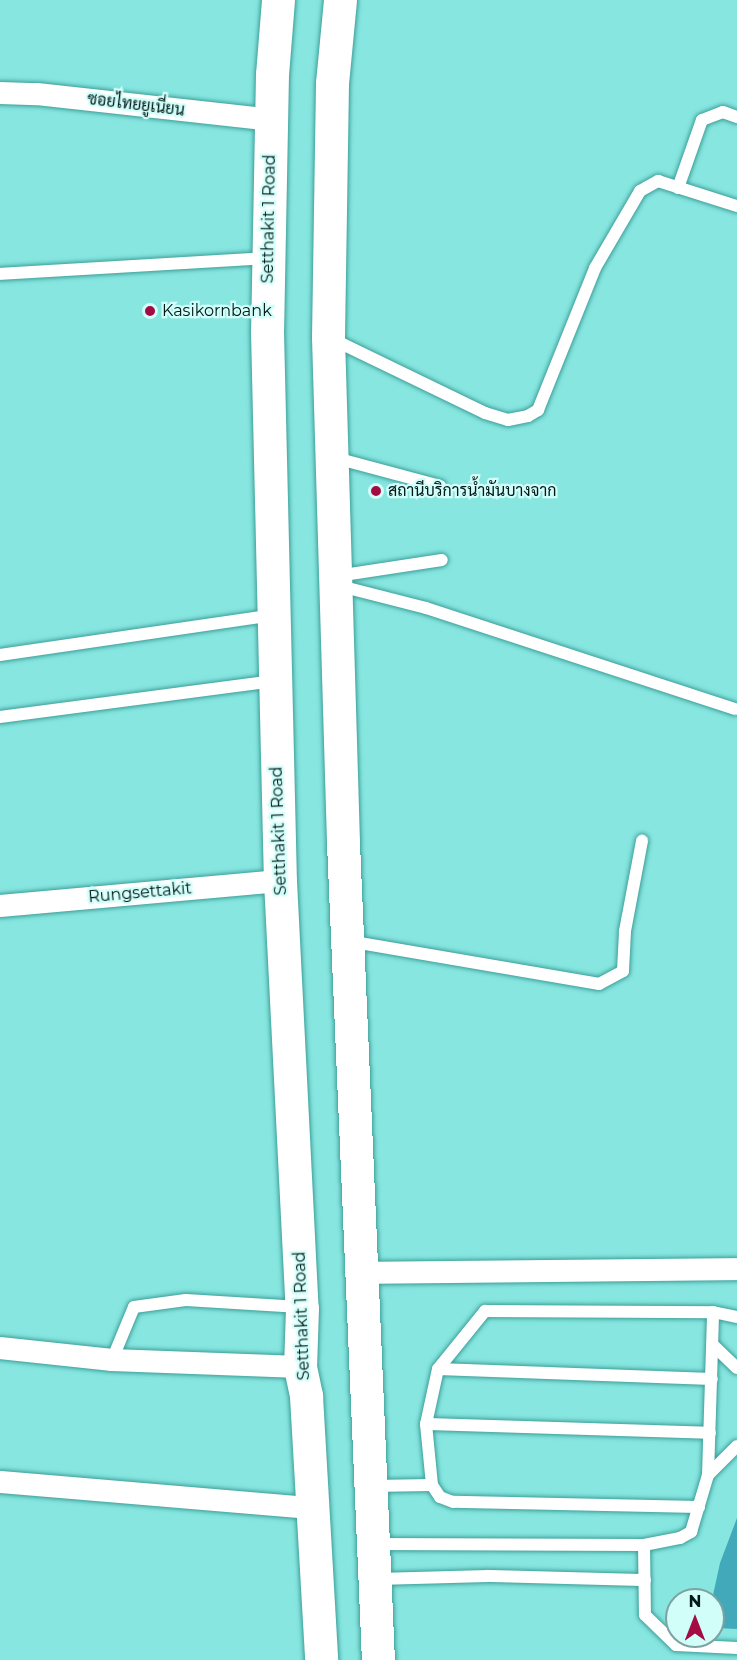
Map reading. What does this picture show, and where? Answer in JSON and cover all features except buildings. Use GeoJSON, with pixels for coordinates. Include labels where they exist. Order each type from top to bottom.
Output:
{"type":"FeatureCollection","features":[{"type":"Feature","properties":{"kind":"main road","name":"Setthakit 1 Road"},"geometry":{"type":"LineString","coordinates":[[278,0],[271,120],[268,258],[280,881],[302,1308],[300,1367],[306,1396],[321,1660]]}},
{"type":"Feature","properties":{"kind":"main road"},"geometry":{"type":"LineString","coordinates":[[340,0],[332,83],[328,337],[347,940],[378,1660]]}},
{"type":"Feature","properties":{"kind":"street","name":"ซอยไทยยูเนี่ยน"},"geometry":{"type":"LineString","coordinates":[[0,93],[37,94],[271,120]]}},
{"type":"Feature","properties":{"kind":"street","name":"Rungsettakit"},"geometry":{"type":"LineString","coordinates":[[0,906],[280,881]]}},
{"type":"Feature","properties":{"kind":"street"},"geometry":{"type":"LineString","coordinates":[[361,1273],[737,1269]]}},
{"type":"Feature","properties":{"kind":"street"},"geometry":{"type":"LineString","coordinates":[[0,1348],[112,1360],[300,1367]]}},
{"type":"Feature","properties":{"kind":"street"},"geometry":{"type":"LineString","coordinates":[[0,1482],[312,1508]]}},
{"type":"Feature","properties":{"kind":"lane"},"geometry":{"type":"LineString","coordinates":[[678,188],[702,120],[723,112],[737,117]]}},
{"type":"Feature","properties":{"kind":"lane"},"geometry":{"type":"LineString","coordinates":[[328,337],[485,413],[508,420],[528,416],[538,410],[595,268],[640,191],[658,181],[737,206]]}},
{"type":"Feature","properties":{"kind":"lane"},"geometry":{"type":"LineString","coordinates":[[0,274],[268,258]]}},
{"type":"Feature","properties":{"kind":"lane"},"geometry":{"type":"LineString","coordinates":[[331,457],[440,486]]}},
{"type":"Feature","properties":{"kind":"lane"},"geometry":{"type":"LineString","coordinates":[[335,581],[442,560]]}},
{"type":"Feature","properties":{"kind":"lane"},"geometry":{"type":"LineString","coordinates":[[335,581],[426,608],[735,709]]}},
{"type":"Feature","properties":{"kind":"lane"},"geometry":{"type":"LineString","coordinates":[[0,655],[274,615]]}},
{"type":"Feature","properties":{"kind":"lane"},"geometry":{"type":"LineString","coordinates":[[0,717],[276,681]]}},
{"type":"Feature","properties":{"kind":"lane"},"geometry":{"type":"LineString","coordinates":[[347,940],[599,984],[623,971],[625,931],[642,841]]}},
{"type":"Feature","properties":{"kind":"lane"},"geometry":{"type":"LineString","coordinates":[[112,1360],[134,1307],[186,1300],[302,1308]]}},
{"type":"Feature","properties":{"kind":"lane"},"geometry":{"type":"LineString","coordinates":[[699,1507],[453,1502],[440,1497],[432,1485],[426,1424],[438,1370],[485,1311],[713,1312],[737,1317]]}},
{"type":"Feature","properties":{"kind":"lane"},"geometry":{"type":"LineString","coordinates":[[372,1544],[644,1545],[680,1538],[691,1532],[708,1475],[713,1312]]}},
{"type":"Feature","properties":{"kind":"lane"},"geometry":{"type":"LineString","coordinates":[[713,1345],[737,1368]]}},
{"type":"Feature","properties":{"kind":"lane"},"geometry":{"type":"LineString","coordinates":[[438,1370],[712,1379]]}},
{"type":"Feature","properties":{"kind":"lane"},"geometry":{"type":"LineString","coordinates":[[426,1424],[710,1433]]}},
{"type":"Feature","properties":{"kind":"lane"},"geometry":{"type":"LineString","coordinates":[[708,1475],[737,1446]]}},
{"type":"Feature","properties":{"kind":"lane"},"geometry":{"type":"LineString","coordinates":[[370,1486],[432,1485]]}},
{"type":"Feature","properties":{"kind":"lane"},"geometry":{"type":"LineString","coordinates":[[644,1545],[645,1615],[676,1645],[737,1648]]}},
{"type":"Feature","properties":{"kind":"lane"},"geometry":{"type":"LineString","coordinates":[[374,1580],[488,1576],[645,1580]]}},
{"type":"Feature","properties":{"kind":"place","name":"Kasikornbank"},"geometry":{"type":"Point","coordinates":[150,311]}},
{"type":"Feature","properties":{"kind":"place","name":"สถานีบริการน้ำมันบางจาก"},"geometry":{"type":"Point","coordinates":[376,491]}}]}
